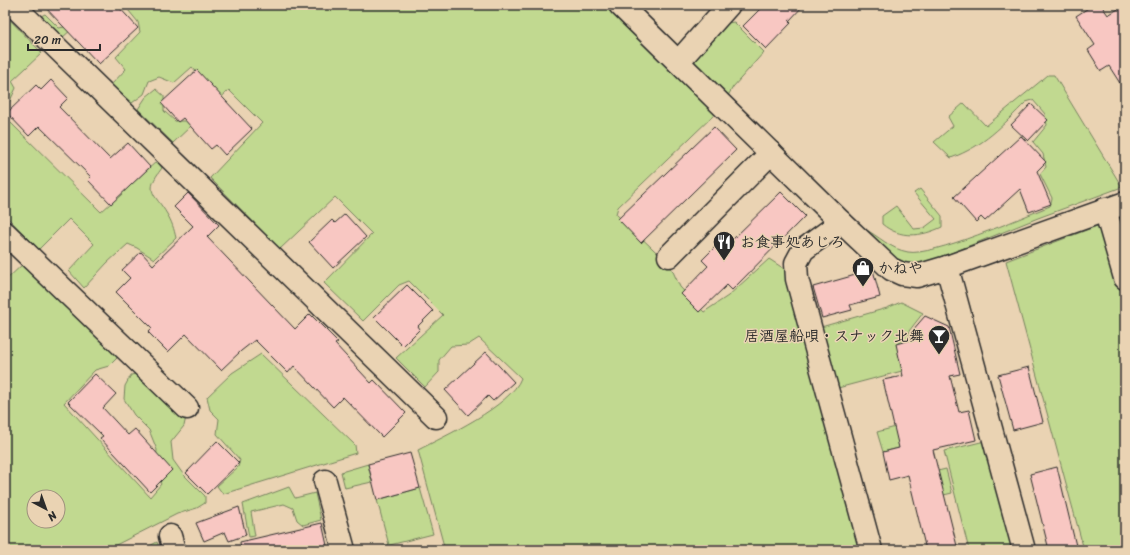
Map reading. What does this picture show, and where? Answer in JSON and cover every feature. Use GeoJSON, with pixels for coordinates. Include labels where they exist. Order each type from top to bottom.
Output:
{"type":"FeatureCollection","features":[{"type":"Feature","properties":{"kind":"street"},"geometry":{"type":"LineString","coordinates":[[13,5],[436,417]]}},
{"type":"Feature","properties":{"kind":"street"},"geometry":{"type":"LineString","coordinates":[[620,5],[841,222],[891,269],[902,274],[917,276],[947,267],[1115,206],[1125,278]]}},
{"type":"Feature","properties":{"kind":"street"},"geometry":{"type":"LineString","coordinates":[[678,62],[729,5]]}},
{"type":"Feature","properties":{"kind":"street"},"geometry":{"type":"LineString","coordinates":[[669,256],[772,153]]}},
{"type":"Feature","properties":{"kind":"street"},"geometry":{"type":"LineString","coordinates":[[841,222],[803,250],[796,263],[797,279],[871,550]]}},
{"type":"Feature","properties":{"kind":"street"},"geometry":{"type":"LineString","coordinates":[[5,233],[187,408]]}},
{"type":"Feature","properties":{"kind":"street"},"geometry":{"type":"LineString","coordinates":[[947,267],[1024,550]]}},
{"type":"Feature","properties":{"kind":"street"},"geometry":{"type":"LineString","coordinates":[[326,481],[344,550]]}},
{"type":"Feature","properties":{"kind":"green space"},"geometry":{"type":"Polygon","coordinates":[[[124,5],[615,5],[676,64],[727,23],[734,22],[764,52],[733,87],[715,114],[618,207],[616,214],[670,265],[680,287],[704,312],[728,296],[769,259],[786,270],[866,550],[445,550],[418,450],[460,428],[491,409],[515,389],[521,378],[479,338],[468,345],[451,346],[439,360],[439,372],[425,387],[396,358],[443,315],[409,281],[399,285],[363,321],[324,283],[372,234],[335,197],[280,249],[210,178],[262,123],[229,90],[173,143],[138,109],[146,97],[156,89],[164,96],[164,111],[175,121],[184,121],[215,93],[192,67],[174,83],[159,77],[149,81],[144,94],[132,103],[111,85],[126,69],[116,57],[140,32],[138,22],[124,5]]]}},
{"type":"Feature","properties":{"kind":"green space"},"geometry":{"type":"Polygon","coordinates":[[[92,11],[62,38],[41,16],[45,14],[59,28],[69,26],[92,11]]]}},
{"type":"Feature","properties":{"kind":"green space"},"geometry":{"type":"Polygon","coordinates":[[[6,16],[42,53],[12,81],[16,88],[10,101],[5,106],[5,18],[6,16]]]}},
{"type":"Feature","properties":{"kind":"green space"},"geometry":{"type":"Polygon","coordinates":[[[1048,75],[1054,75],[1122,187],[1038,218],[929,262],[901,265],[863,228],[896,248],[908,252],[920,252],[956,243],[1050,206],[1052,198],[1040,174],[1046,167],[1043,154],[1033,142],[1047,125],[1045,114],[1033,100],[1026,102],[992,134],[973,148],[963,153],[951,158],[934,142],[953,126],[948,117],[964,103],[986,126],[1048,75]]]}},
{"type":"Feature","properties":{"kind":"green space"},"geometry":{"type":"Polygon","coordinates":[[[11,123],[101,212],[157,161],[162,168],[156,176],[152,188],[155,197],[163,207],[170,220],[176,238],[154,259],[128,244],[107,263],[84,288],[69,271],[94,244],[69,219],[39,249],[5,215],[5,129],[11,123]]]}},
{"type":"Feature","properties":{"kind":"green space"},"geometry":{"type":"Polygon","coordinates":[[[920,189],[942,216],[942,227],[926,233],[911,235],[896,232],[882,224],[882,216],[896,206],[914,229],[924,228],[936,219],[914,193],[920,189]]]}},
{"type":"Feature","properties":{"kind":"green space"},"geometry":{"type":"Polygon","coordinates":[[[1125,216],[1125,246],[1117,218],[1125,216]]]}},
{"type":"Feature","properties":{"kind":"green space"},"geometry":{"type":"Polygon","coordinates":[[[1102,224],[1125,306],[1125,550],[1084,550],[1006,261],[1102,224]]]}},
{"type":"Feature","properties":{"kind":"green space"},"geometry":{"type":"Polygon","coordinates":[[[25,262],[116,350],[117,358],[109,366],[95,370],[64,403],[150,497],[161,484],[155,473],[157,450],[149,430],[134,415],[124,399],[125,386],[131,375],[145,372],[186,417],[184,426],[171,442],[173,460],[183,474],[205,496],[205,503],[197,508],[177,514],[106,550],[5,550],[5,281],[25,262]]]}},
{"type":"Feature","properties":{"kind":"green space"},"geometry":{"type":"Polygon","coordinates":[[[901,302],[923,313],[909,331],[917,367],[838,388],[821,327],[887,308],[901,302]]]}},
{"type":"Feature","properties":{"kind":"green space"},"geometry":{"type":"Polygon","coordinates":[[[261,354],[355,445],[356,453],[223,494],[217,486],[238,467],[240,460],[217,434],[219,419],[210,410],[207,397],[232,373],[261,354]]]}},
{"type":"Feature","properties":{"kind":"green space"},"geometry":{"type":"Polygon","coordinates":[[[929,418],[934,439],[883,452],[877,432],[929,418]]]}},
{"type":"Feature","properties":{"kind":"green space"},"geometry":{"type":"Polygon","coordinates":[[[985,441],[1013,550],[969,550],[944,451],[985,441]]]}},
{"type":"Feature","properties":{"kind":"green space"},"geometry":{"type":"Polygon","coordinates":[[[368,464],[372,482],[345,488],[341,472],[368,464]]]}},
{"type":"Feature","properties":{"kind":"green space"},"geometry":{"type":"Polygon","coordinates":[[[946,469],[952,493],[923,500],[917,476],[946,469]]]}},
{"type":"Feature","properties":{"kind":"green space"},"geometry":{"type":"Polygon","coordinates":[[[289,487],[295,498],[315,493],[321,520],[303,525],[297,520],[293,508],[284,504],[251,512],[255,536],[249,537],[243,504],[289,487]]]}},
{"type":"Feature","properties":{"kind":"green space"},"geometry":{"type":"Polygon","coordinates":[[[420,488],[433,534],[390,545],[391,550],[372,550],[389,545],[377,500],[420,488]]]}},
{"type":"Feature","properties":{"kind":"green space"},"geometry":{"type":"Polygon","coordinates":[[[157,542],[160,550],[142,550],[157,542]]]}},
{"type":"Feature","properties":{"kind":"building"},"geometry":{"type":"Polygon","coordinates":[[[43,5],[117,5],[138,28],[99,64],[43,5]]]}},
{"type":"Feature","properties":{"kind":"building"},"geometry":{"type":"Polygon","coordinates":[[[764,5],[804,5],[789,21],[791,23],[766,49],[743,26],[764,5]]]}},
{"type":"Feature","properties":{"kind":"building"},"geometry":{"type":"Polygon","coordinates":[[[1093,5],[1101,5],[1108,15],[1125,5],[1125,91],[1109,66],[1101,71],[1088,50],[1095,45],[1076,16],[1093,5]]]}},
{"type":"Feature","properties":{"kind":"building"},"geometry":{"type":"Polygon","coordinates":[[[197,70],[252,129],[225,155],[216,145],[211,149],[183,118],[178,122],[161,103],[197,70]]]}},
{"type":"Feature","properties":{"kind":"building"},"geometry":{"type":"Polygon","coordinates":[[[51,80],[68,98],[59,107],[110,159],[128,143],[150,167],[111,204],[88,180],[91,177],[39,126],[29,136],[7,113],[36,85],[41,90],[51,80]]]}},
{"type":"Feature","properties":{"kind":"building"},"geometry":{"type":"Polygon","coordinates":[[[1031,104],[1048,120],[1028,141],[1011,125],[1031,104]]]}},
{"type":"Feature","properties":{"kind":"building"},"geometry":{"type":"Polygon","coordinates":[[[714,127],[736,150],[641,243],[618,219],[714,127]]]}},
{"type":"Feature","properties":{"kind":"building"},"geometry":{"type":"Polygon","coordinates":[[[1021,136],[1046,162],[1037,171],[1051,204],[1029,212],[1020,189],[985,221],[981,217],[976,222],[954,197],[1021,136]]]}},
{"type":"Feature","properties":{"kind":"building"},"geometry":{"type":"Polygon","coordinates":[[[781,192],[805,216],[732,290],[727,285],[699,312],[681,294],[708,266],[702,260],[723,239],[728,244],[781,192]]]}},
{"type":"Feature","properties":{"kind":"building"},"geometry":{"type":"Polygon","coordinates":[[[188,193],[219,225],[207,237],[295,329],[310,314],[338,342],[335,344],[371,383],[374,380],[406,413],[382,437],[343,397],[333,407],[294,366],[288,373],[255,340],[221,370],[186,334],[168,352],[148,332],[152,328],[116,292],[130,278],[122,270],[141,252],[153,265],[193,226],[174,207],[188,193]]]}},
{"type":"Feature","properties":{"kind":"building"},"geometry":{"type":"Polygon","coordinates":[[[345,214],[366,237],[333,268],[309,242],[332,220],[335,223],[345,214]]]}},
{"type":"Feature","properties":{"kind":"building"},"geometry":{"type":"Polygon","coordinates":[[[873,270],[880,297],[850,305],[852,310],[822,318],[813,287],[873,270]]]}},
{"type":"Feature","properties":{"kind":"building"},"geometry":{"type":"Polygon","coordinates":[[[407,285],[433,311],[418,326],[420,329],[403,346],[374,317],[407,285]]]}},
{"type":"Feature","properties":{"kind":"building"},"geometry":{"type":"Polygon","coordinates":[[[925,316],[949,327],[960,374],[950,376],[959,412],[969,410],[976,440],[933,450],[958,550],[926,550],[908,475],[889,480],[883,452],[899,448],[883,380],[903,376],[896,344],[914,339],[912,331],[925,316]]]}},
{"type":"Feature","properties":{"kind":"building"},"geometry":{"type":"Polygon","coordinates":[[[486,352],[514,382],[493,401],[488,396],[468,415],[445,390],[486,352]]]}},
{"type":"Feature","properties":{"kind":"building"},"geometry":{"type":"Polygon","coordinates":[[[1029,367],[1043,422],[1013,430],[998,375],[1029,367]]]}},
{"type":"Feature","properties":{"kind":"building"},"geometry":{"type":"Polygon","coordinates":[[[95,374],[116,394],[103,408],[128,435],[135,429],[172,470],[150,492],[100,438],[103,436],[68,402],[95,374]]]}},
{"type":"Feature","properties":{"kind":"building"},"geometry":{"type":"Polygon","coordinates":[[[217,441],[239,463],[207,494],[186,473],[217,441]]]}},
{"type":"Feature","properties":{"kind":"building"},"geometry":{"type":"Polygon","coordinates":[[[410,453],[420,488],[377,500],[368,464],[410,453]]]}},
{"type":"Feature","properties":{"kind":"building"},"geometry":{"type":"Polygon","coordinates":[[[1057,467],[1077,550],[1049,550],[1030,474],[1057,467]]]}},
{"type":"Feature","properties":{"kind":"building"},"geometry":{"type":"Polygon","coordinates":[[[239,507],[246,535],[229,541],[225,532],[204,541],[196,523],[239,507]]]}},
{"type":"Feature","properties":{"kind":"building"},"geometry":{"type":"Polygon","coordinates":[[[322,523],[328,550],[241,550],[240,542],[322,523]]]}},
{"type":"Feature","properties":{"kind":"place","name":"お食事処あじろ"},"geometry":{"type":"Point","coordinates":[724,262]}},
{"type":"Feature","properties":{"kind":"place","name":"かねや"},"geometry":{"type":"Point","coordinates":[863,288]}},
{"type":"Feature","properties":{"kind":"place","name":"居酒屋船唄・スナック北舞"},"geometry":{"type":"Point","coordinates":[939,356]}}]}
